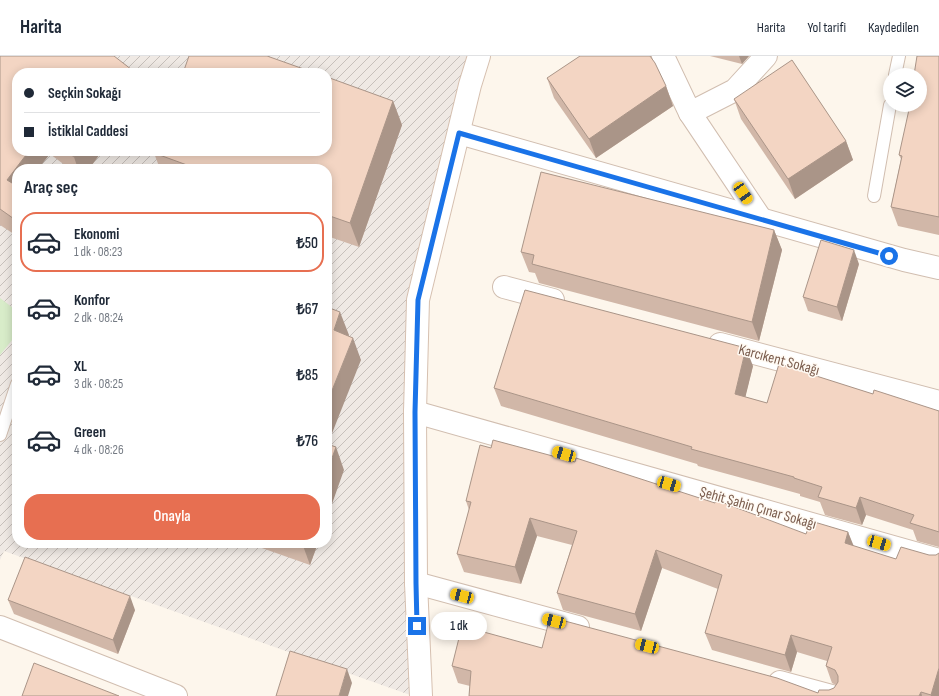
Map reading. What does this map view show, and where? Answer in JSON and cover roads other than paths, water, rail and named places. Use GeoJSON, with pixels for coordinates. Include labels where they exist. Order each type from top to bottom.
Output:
{"type":"FeatureCollection","features":[{"type":"Feature","properties":{"kind":"street"},"geometry":{"type":"LineString","coordinates":[[420,696],[416,583],[415,412],[418,300],[479,56]]}},
{"type":"Feature","properties":{"kind":"street"},"geometry":{"type":"LineString","coordinates":[[663,56],[690,113],[761,219]]}},
{"type":"Feature","properties":{"kind":"street"},"geometry":{"type":"LineString","coordinates":[[690,113],[735,90],[766,56]]}},
{"type":"Feature","properties":{"kind":"street"},"geometry":{"type":"LineString","coordinates":[[459,133],[904,260],[939,268]]}},
{"type":"Feature","properties":{"kind":"street"},"geometry":{"type":"LineString","coordinates":[[504,287],[572,305]]}},
{"type":"Feature","properties":{"kind":"street","name":"Karcıkent Sokağı"},"geometry":{"type":"LineString","coordinates":[[702,340],[939,402]]}},
{"type":"Feature","properties":{"kind":"street","name":"Şehit Şahin Çınar Sokağı"},"geometry":{"type":"LineString","coordinates":[[415,412],[939,560]]}},
{"type":"Feature","properties":{"kind":"street"},"geometry":{"type":"LineString","coordinates":[[416,583],[593,631]]}},
{"type":"Feature","properties":{"kind":"street"},"geometry":{"type":"LineString","coordinates":[[0,626],[176,696]]}},
{"type":"Feature","properties":{"kind":"street"},"geometry":{"type":"LineString","coordinates":[[763,677],[832,696]]}},
{"type":"Feature","properties":{"kind":"lane"},"geometry":{"type":"LineString","coordinates":[[896,68],[899,56]]}},
{"type":"Feature","properties":{"kind":"lane"},"geometry":{"type":"LineString","coordinates":[[874,196],[889,112]]}},
{"type":"Feature","properties":{"kind":"lane"},"geometry":{"type":"LineString","coordinates":[[0,435],[12,399]]}}]}
